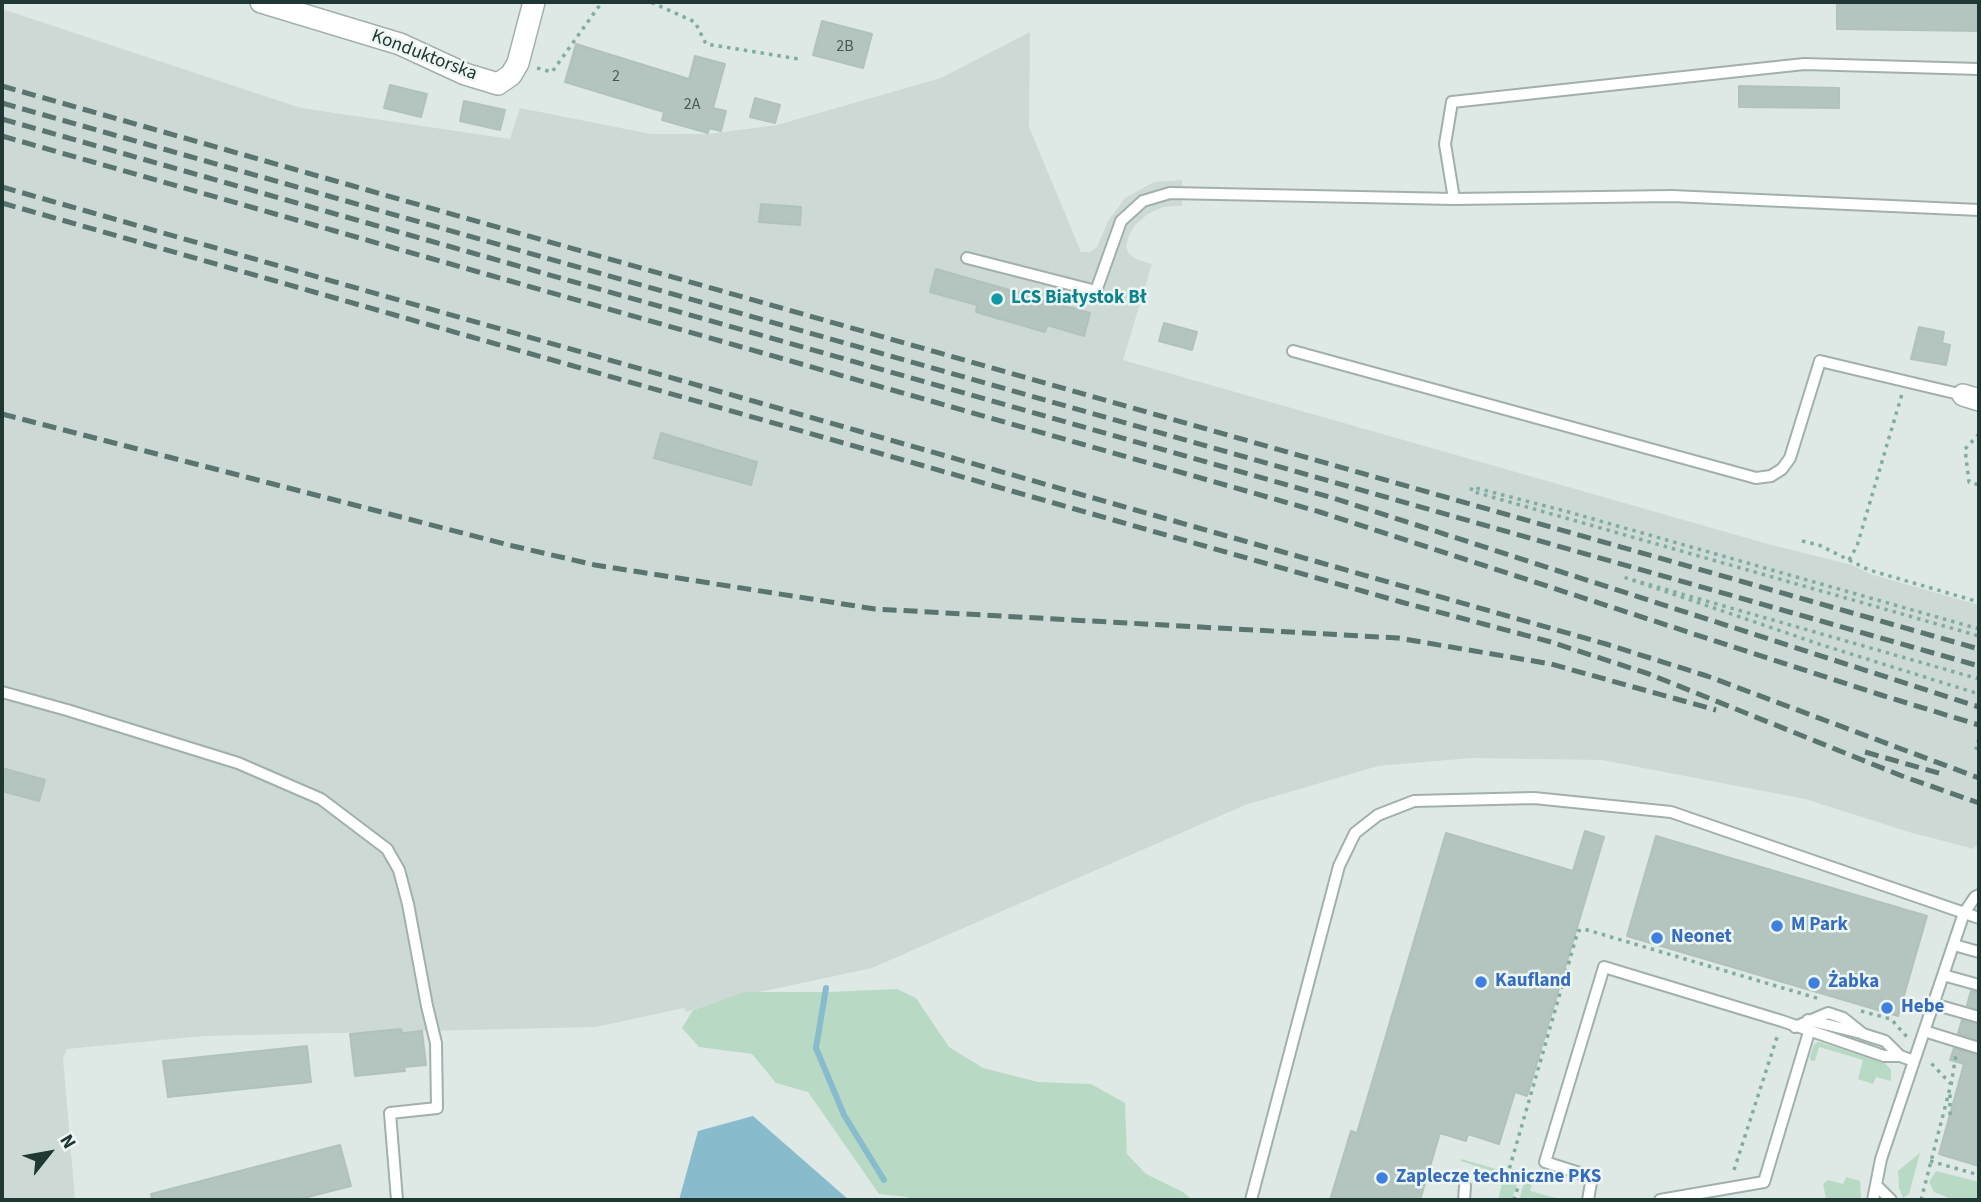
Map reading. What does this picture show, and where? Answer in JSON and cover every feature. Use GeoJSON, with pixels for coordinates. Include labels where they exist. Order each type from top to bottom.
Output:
{"type":"FeatureCollection","features":[{"type":"Feature","properties":{"kind":"street","name":"Konduktorska"},"geometry":{"type":"LineString","coordinates":[[261,2],[400,44],[465,74],[498,84],[511,75],[518,63]]}},
{"type":"Feature","properties":{"kind":"street"},"geometry":{"type":"LineString","coordinates":[[518,63],[534,2]]}},
{"type":"Feature","properties":{"kind":"lane"},"geometry":{"type":"LineString","coordinates":[[1454,199],[1445,144],[1452,102],[1804,64],[1979,69]]}},
{"type":"Feature","properties":{"kind":"lane"},"geometry":{"type":"LineString","coordinates":[[967,258],[1096,291],[1121,221],[1135,206],[1162,194],[1454,199],[1672,196],[1979,210]]}},
{"type":"Feature","properties":{"kind":"lane"},"geometry":{"type":"LineString","coordinates":[[1293,351],[1725,471],[1764,478],[1782,469],[1794,451],[1820,361],[1971,398]]}},
{"type":"Feature","properties":{"kind":"lane"},"geometry":{"type":"LineString","coordinates":[[2,692],[238,763],[321,799],[387,849],[399,870],[408,904],[436,1043],[436,1108],[390,1113],[397,1200]]}},
{"type":"Feature","properties":{"kind":"lane"},"geometry":{"type":"LineString","coordinates":[[1251,1200],[1339,866],[1355,833],[1378,815],[1414,801],[1534,798],[1671,812],[1979,918]]}},
{"type":"Feature","properties":{"kind":"lane"},"geometry":{"type":"LineString","coordinates":[[1873,1200],[1881,1159],[1964,913],[1979,895]]}},
{"type":"Feature","properties":{"kind":"lane"},"geometry":{"type":"LineString","coordinates":[[1954,945],[1979,952]]}},
{"type":"Feature","properties":{"kind":"lane"},"geometry":{"type":"LineString","coordinates":[[1588,1200],[1592,1177],[1545,1163],[1604,967],[1782,1021],[1884,1056],[1900,1056],[1914,1061]]}},
{"type":"Feature","properties":{"kind":"lane"},"geometry":{"type":"LineString","coordinates":[[1943,975],[1979,985]]}},
{"type":"Feature","properties":{"kind":"lane"},"geometry":{"type":"LineString","coordinates":[[1933,1004],[1979,1017]]}},
{"type":"Feature","properties":{"kind":"lane"},"geometry":{"type":"LineString","coordinates":[[1795,1027],[1808,1020],[1863,1034],[1885,1041],[1900,1056]]}},
{"type":"Feature","properties":{"kind":"lane"},"geometry":{"type":"LineString","coordinates":[[1924,1031],[1979,1048]]}},
{"type":"Feature","properties":{"kind":"lane"},"geometry":{"type":"LineString","coordinates":[[1660,1200],[1764,1182],[1809,1032]]}},
{"type":"Feature","properties":{"kind":"lane"},"geometry":{"type":"LineString","coordinates":[[1464,1200],[1465,1186]]}},
{"type":"Feature","properties":{"kind":"lane"},"geometry":{"type":"LineString","coordinates":[[1877,1186],[1891,1200]]}},
{"type":"Feature","properties":{"kind":"path"},"geometry":{"type":"LineString","coordinates":[[518,63],[552,72],[602,2]]}},
{"type":"Feature","properties":{"kind":"path"},"geometry":{"type":"LineString","coordinates":[[642,2],[653,3],[695,22],[706,44],[799,60]]}},
{"type":"Feature","properties":{"kind":"path"},"geometry":{"type":"LineString","coordinates":[[1849,560],[1857,546],[1905,382]]}},
{"type":"Feature","properties":{"kind":"path"},"geometry":{"type":"LineString","coordinates":[[1979,434],[1965,449],[1969,482],[1979,485]]}},
{"type":"Feature","properties":{"kind":"path"},"geometry":{"type":"LineString","coordinates":[[1979,629],[1472,487],[1471,491],[1979,636]]}},
{"type":"Feature","properties":{"kind":"path"},"geometry":{"type":"LineString","coordinates":[[1801,541],[1819,545],[1869,570],[1979,602]]}},
{"type":"Feature","properties":{"kind":"path"},"geometry":{"type":"LineString","coordinates":[[1979,679],[1626,578],[1819,644],[1979,694]]}},
{"type":"Feature","properties":{"kind":"path"},"geometry":{"type":"LineString","coordinates":[[1979,739],[1976,748],[1979,749]]}},
{"type":"Feature","properties":{"kind":"path"},"geometry":{"type":"LineString","coordinates":[[1514,1200],[1522,1174],[1508,1170],[1578,931],[1584,929]]}},
{"type":"Feature","properties":{"kind":"path"},"geometry":{"type":"LineString","coordinates":[[1728,1189],[1782,1021],[1800,1011],[1805,995]]}},
{"type":"Feature","properties":{"kind":"path"},"geometry":{"type":"LineString","coordinates":[[1950,1115],[1955,1058]]}},
{"type":"Feature","properties":{"kind":"path"},"geometry":{"type":"LineString","coordinates":[[1930,1161],[1979,1175]]}},
{"type":"Feature","properties":{"kind":"shaded area"},"geometry":{"type":"Polygon","coordinates":[[[2,9],[301,108],[510,139],[520,108],[651,134],[708,134],[777,125],[941,78],[1030,32],[1029,127],[1081,252],[1090,252],[1097,247],[1108,221],[1125,198],[1154,182],[1182,180],[1182,206],[1163,207],[1148,214],[1136,224],[1129,235],[1126,247],[1129,254],[1152,264],[1123,360],[1768,544],[1852,565],[1870,574],[1979,605],[1979,847],[1975,846],[1974,849],[1909,832],[1805,799],[1602,760],[1471,758],[1378,766],[1245,805],[872,968],[722,1000],[686,1012],[684,1008],[596,1027],[204,1036],[67,1049],[63,1058],[75,1200],[2,1200],[2,9]]]}},
{"type":"Feature","properties":{"kind":"green space"},"geometry":{"type":"Polygon","coordinates":[[[897,989],[916,998],[949,1047],[983,1068],[1038,1082],[1091,1084],[1125,1103],[1127,1154],[1146,1174],[1183,1192],[1192,1200],[910,1200],[907,1197],[879,1194],[808,1092],[776,1083],[752,1054],[699,1047],[682,1028],[693,1010],[745,992],[897,989]]]}},
{"type":"Feature","properties":{"kind":"green space"},"geometry":{"type":"Polygon","coordinates":[[[1819,1042],[1884,1062],[1891,1070],[1891,1081],[1876,1077],[1873,1084],[1858,1079],[1863,1060],[1819,1047],[1815,1061],[1811,1061],[1814,1044],[1819,1042]]]}},
{"type":"Feature","properties":{"kind":"green space"},"geometry":{"type":"Polygon","coordinates":[[[1920,1153],[1909,1194],[1903,1198],[1899,1188],[1898,1171],[1920,1153]]]}},
{"type":"Feature","properties":{"kind":"green space"},"geometry":{"type":"Polygon","coordinates":[[[1461,1159],[1510,1173],[1517,1184],[1512,1200],[1498,1200],[1504,1175],[1461,1159]]]}},
{"type":"Feature","properties":{"kind":"green space"},"geometry":{"type":"Polygon","coordinates":[[[1936,1171],[1979,1182],[1979,1200],[1954,1200],[1934,1192],[1929,1182],[1936,1171]]]}},
{"type":"Feature","properties":{"kind":"green space"},"geometry":{"type":"Polygon","coordinates":[[[1527,1172],[1535,1174],[1530,1191],[1564,1200],[1519,1200],[1527,1172]]]}},
{"type":"Feature","properties":{"kind":"green space"},"geometry":{"type":"Polygon","coordinates":[[[1846,1177],[1860,1181],[1861,1200],[1822,1200],[1826,1199],[1823,1184],[1828,1180],[1843,1184],[1846,1177]]]}},
{"type":"Feature","properties":{"kind":"water"},"geometry":{"type":"Polygon","coordinates":[[[753,1116],[849,1200],[679,1200],[698,1131],[753,1116]]]}},
{"type":"Feature","properties":{"kind":"building"},"geometry":{"type":"Polygon","coordinates":[[[1837,2],[1979,2],[1979,31],[1837,29],[1837,2]]]}},
{"type":"Feature","properties":{"kind":"building"},"geometry":{"type":"Polygon","coordinates":[[[822,21],[872,34],[863,68],[813,55],[822,21]]]}},
{"type":"Feature","properties":{"kind":"building"},"geometry":{"type":"Polygon","coordinates":[[[576,44],[689,79],[695,56],[725,64],[713,108],[726,111],[721,131],[709,128],[708,133],[662,120],[664,112],[565,82],[576,44]]]}},
{"type":"Feature","properties":{"kind":"building"},"geometry":{"type":"Polygon","coordinates":[[[390,85],[427,94],[421,117],[384,108],[390,85]]]}},
{"type":"Feature","properties":{"kind":"building"},"geometry":{"type":"Polygon","coordinates":[[[1739,86],[1839,88],[1839,108],[1739,107],[1739,86]]]}},
{"type":"Feature","properties":{"kind":"building"},"geometry":{"type":"Polygon","coordinates":[[[755,98],[780,105],[775,123],[750,117],[755,98]]]}},
{"type":"Feature","properties":{"kind":"building"},"geometry":{"type":"Polygon","coordinates":[[[464,101],[505,110],[500,130],[460,121],[464,101]]]}},
{"type":"Feature","properties":{"kind":"building"},"geometry":{"type":"Polygon","coordinates":[[[761,204],[801,207],[800,225],[759,222],[761,204]]]}},
{"type":"Feature","properties":{"kind":"building","name":"LCS Białystok Bł"},"geometry":{"type":"Polygon","coordinates":[[[936,269],[1090,313],[1084,336],[1047,325],[1045,332],[976,312],[977,305],[930,292],[936,269]]]}},
{"type":"Feature","properties":{"kind":"building"},"geometry":{"type":"Polygon","coordinates":[[[1164,323],[1197,332],[1192,350],[1159,341],[1164,323]]]}},
{"type":"Feature","properties":{"kind":"building"},"geometry":{"type":"Polygon","coordinates":[[[1919,327],[1944,332],[1942,343],[1950,345],[1946,365],[1911,359],[1919,327]]]}},
{"type":"Feature","properties":{"kind":"building"},"geometry":{"type":"Polygon","coordinates":[[[661,433],[757,462],[751,485],[654,458],[661,433]]]}},
{"type":"Feature","properties":{"kind":"building"},"geometry":{"type":"Polygon","coordinates":[[[2,768],[45,780],[39,801],[2,791],[2,768]]]}},
{"type":"Feature","properties":{"kind":"building","name":"Kaufland"},"geometry":{"type":"Polygon","coordinates":[[[1585,831],[1604,837],[1527,1096],[1515,1092],[1499,1144],[1468,1134],[1466,1141],[1440,1133],[1420,1200],[1330,1200],[1351,1131],[1357,1133],[1446,833],[1573,871],[1585,831]]]}},
{"type":"Feature","properties":{"kind":"building","name":"M Park"},"geometry":{"type":"Polygon","coordinates":[[[1656,836],[1927,916],[1898,1016],[1627,936],[1656,836]]]}},
{"type":"Feature","properties":{"kind":"building"},"geometry":{"type":"Polygon","coordinates":[[[1971,991],[1979,993],[1979,1009],[1967,1005],[1971,991]]]}},
{"type":"Feature","properties":{"kind":"building"},"geometry":{"type":"Polygon","coordinates":[[[1962,1020],[1979,1025],[1979,1040],[1958,1033],[1962,1020]]]}},
{"type":"Feature","properties":{"kind":"building"},"geometry":{"type":"Polygon","coordinates":[[[401,1029],[402,1033],[422,1031],[426,1065],[404,1067],[405,1071],[355,1076],[350,1034],[401,1029]]]}},
{"type":"Feature","properties":{"kind":"building"},"geometry":{"type":"Polygon","coordinates":[[[307,1046],[311,1082],[168,1097],[163,1061],[307,1046]]]}},
{"type":"Feature","properties":{"kind":"building"},"geometry":{"type":"Polygon","coordinates":[[[1954,1048],[1979,1056],[1979,1166],[1939,1154],[1964,1064],[1950,1060],[1954,1048]]]}},
{"type":"Feature","properties":{"kind":"building"},"geometry":{"type":"Polygon","coordinates":[[[340,1145],[351,1186],[296,1200],[152,1200],[151,1194],[340,1145]]]}},
{"type":"Feature","properties":{"kind":"waterway"},"geometry":{"type":"LineString","coordinates":[[826,988],[816,1048],[844,1115],[884,1180]]}},
{"type":"Feature","properties":{"kind":"railway"},"geometry":{"type":"LineString","coordinates":[[2,86],[1979,649]]}},
{"type":"Feature","properties":{"kind":"railway"},"geometry":{"type":"LineString","coordinates":[[2,103],[1979,666]]}},
{"type":"Feature","properties":{"kind":"railway"},"geometry":{"type":"LineString","coordinates":[[2,119],[1333,498],[1979,707]]}},
{"type":"Feature","properties":{"kind":"railway"},"geometry":{"type":"LineString","coordinates":[[2,136],[1320,512],[1979,725]]}},
{"type":"Feature","properties":{"kind":"railway"},"geometry":{"type":"LineString","coordinates":[[2,187],[1606,644],[1707,676],[1979,778]]}},
{"type":"Feature","properties":{"kind":"railway"},"geometry":{"type":"LineString","coordinates":[[2,203],[1401,602],[1551,642],[1649,674],[1902,776],[1979,803]]}},
{"type":"Feature","properties":{"kind":"railway"},"geometry":{"type":"LineString","coordinates":[[2,414],[595,565],[875,609],[1398,638],[1551,664],[1716,710]]}},
{"type":"Feature","properties":{"kind":"railway"},"geometry":{"type":"LineString","coordinates":[[1865,752],[1942,774]]}},
{"type":"Feature","properties":{"kind":"place","name":"LCS Białystok Bł"},"geometry":{"type":"Point","coordinates":[997,299]}},
{"type":"Feature","properties":{"kind":"place","name":"M Park"},"geometry":{"type":"Point","coordinates":[1777,926]}},
{"type":"Feature","properties":{"kind":"place","name":"Neonet"},"geometry":{"type":"Point","coordinates":[1657,938]}},
{"type":"Feature","properties":{"kind":"place","name":"Kaufland"},"geometry":{"type":"Point","coordinates":[1481,982]}},
{"type":"Feature","properties":{"kind":"place","name":"Żabka"},"geometry":{"type":"Point","coordinates":[1814,983]}},
{"type":"Feature","properties":{"kind":"place","name":"Hebe"},"geometry":{"type":"Point","coordinates":[1887,1008]}},
{"type":"Feature","properties":{"kind":"place","name":"Zaplecze techniczne PKS"},"geometry":{"type":"Point","coordinates":[1382,1178]}}]}
